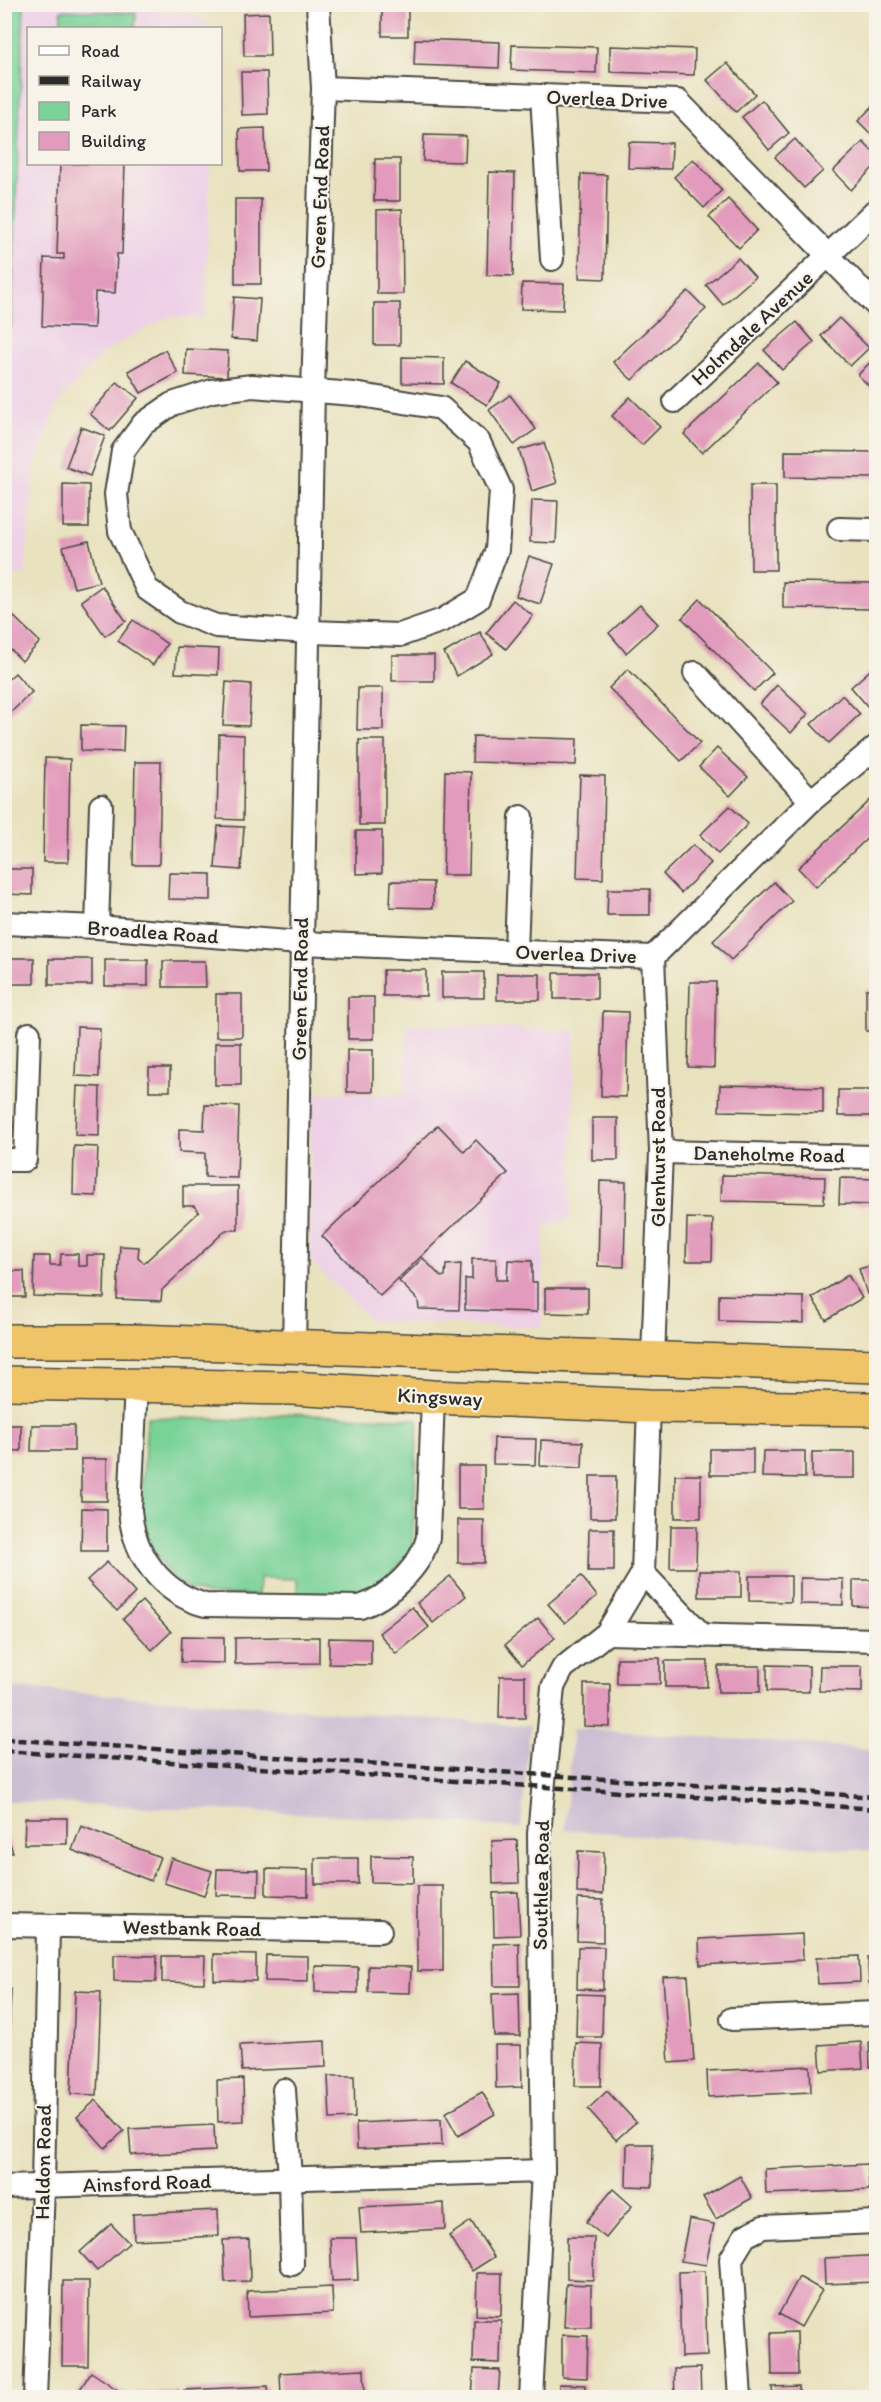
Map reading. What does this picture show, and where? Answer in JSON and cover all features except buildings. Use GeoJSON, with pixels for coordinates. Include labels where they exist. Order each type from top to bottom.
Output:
{"type":"FeatureCollection","features":[{"type":"Feature","properties":{"kind":"highway"},"geometry":{"type":"LineString","coordinates":[[4,1341],[134,1341],[876,1366]]}},
{"type":"Feature","properties":{"kind":"highway"},"geometry":{"type":"LineString","coordinates":[[292,1388],[294,1346]]}},
{"type":"Feature","properties":{"kind":"highway","name":"Kingsway"},"geometry":{"type":"LineString","coordinates":[[4,1383],[292,1388],[433,1397],[649,1406],[876,1408]]}},
{"type":"Feature","properties":{"kind":"street","name":"Green End Road"},"geometry":{"type":"LineString","coordinates":[[294,1346],[300,943],[310,632],[313,390],[323,88],[318,4]]}},
{"type":"Feature","properties":{"kind":"street","name":"Overlea Drive"},"geometry":{"type":"LineString","coordinates":[[323,88],[678,101],[830,255],[876,305]]}},
{"type":"Feature","properties":{"kind":"street"},"geometry":{"type":"LineString","coordinates":[[542,96],[552,259]]}},
{"type":"Feature","properties":{"kind":"street","name":"Holmdale Avenue"},"geometry":{"type":"LineString","coordinates":[[675,401],[876,210]]}},
{"type":"Feature","properties":{"kind":"street"},"geometry":{"type":"LineString","coordinates":[[252,386],[354,394],[441,408],[478,442],[501,490],[497,550],[478,600],[443,620],[400,635],[310,632],[216,626],[180,612],[147,589],[120,531],[116,494],[123,451],[143,424],[172,404],[212,391],[252,386]]}},
{"type":"Feature","properties":{"kind":"street"},"geometry":{"type":"LineString","coordinates":[[839,529],[876,530]]}},
{"type":"Feature","properties":{"kind":"street"},"geometry":{"type":"LineString","coordinates":[[695,673],[811,801]]}},
{"type":"Feature","properties":{"kind":"street","name":"Overlea Drive"},"geometry":{"type":"LineString","coordinates":[[300,943],[653,957],[811,801],[876,747]]}},
{"type":"Feature","properties":{"kind":"street"},"geometry":{"type":"LineString","coordinates":[[97,927],[101,806]]}},
{"type":"Feature","properties":{"kind":"street"},"geometry":{"type":"LineString","coordinates":[[516,951],[521,817]]}},
{"type":"Feature","properties":{"kind":"street","name":"Broadlea Road"},"geometry":{"type":"LineString","coordinates":[[4,923],[97,927],[300,943]]}},
{"type":"Feature","properties":{"kind":"street","name":"Glenhurst Road"},"geometry":{"type":"LineString","coordinates":[[653,957],[661,1152],[653,1357]]}},
{"type":"Feature","properties":{"kind":"street"},"geometry":{"type":"LineString","coordinates":[[4,1160],[26,1160],[29,1034]]}},
{"type":"Feature","properties":{"kind":"street","name":"Daneholme Road"},"geometry":{"type":"LineString","coordinates":[[661,1152],[876,1157]]}},
{"type":"Feature","properties":{"kind":"street"},"geometry":{"type":"LineString","coordinates":[[136,1385],[130,1510],[132,1530],[145,1559],[169,1587],[191,1601],[205,1605],[360,1607],[384,1597],[419,1561],[425,1550],[428,1537],[433,1397]]}},
{"type":"Feature","properties":{"kind":"street","name":"Southlea Road"},"geometry":{"type":"LineString","coordinates":[[531,2397],[543,2171],[539,1834],[553,1687],[563,1668],[607,1633],[643,1573],[649,1406]]}},
{"type":"Feature","properties":{"kind":"street"},"geometry":{"type":"LineString","coordinates":[[643,1573],[703,1636]]}},
{"type":"Feature","properties":{"kind":"street"},"geometry":{"type":"LineString","coordinates":[[607,1633],[876,1640]]}},
{"type":"Feature","properties":{"kind":"street","name":"Westbank Road"},"geometry":{"type":"LineString","coordinates":[[4,1925],[380,1931]]}},
{"type":"Feature","properties":{"kind":"street","name":"Haldon Road"},"geometry":{"type":"LineString","coordinates":[[35,2397],[43,2187],[48,1926]]}},
{"type":"Feature","properties":{"kind":"street"},"geometry":{"type":"LineString","coordinates":[[732,2019],[876,2013]]}},
{"type":"Feature","properties":{"kind":"street"},"geometry":{"type":"LineString","coordinates":[[284,2090],[290,2178],[292,2264]]}},
{"type":"Feature","properties":{"kind":"street","name":"Ainsford Road"},"geometry":{"type":"LineString","coordinates":[[4,2187],[543,2171]]}},
{"type":"Feature","properties":{"kind":"street"},"geometry":{"type":"LineString","coordinates":[[740,2397],[731,2259],[745,2236],[763,2227],[876,2222]]}},
{"type":"Feature","properties":{"kind":"shaded area"},"geometry":{"type":"Polygon","coordinates":[[[4,5],[157,5],[157,12],[192,13],[212,27],[27,27],[27,165],[210,165],[205,318],[168,317],[103,352],[57,404],[34,468],[25,576],[4,575],[4,5]]]}},
{"type":"Feature","properties":{"kind":"shaded area"},"geometry":{"type":"Polygon","coordinates":[[[407,1025],[575,1031],[571,1217],[544,1227],[542,1327],[371,1321],[310,1260],[312,1093],[404,1095],[407,1025]]]}},
{"type":"Feature","properties":{"kind":"shaded area"},"geometry":{"type":"Polygon","coordinates":[[[4,1687],[530,1726],[521,1828],[338,1815],[5,1801],[4,1687]]]}},
{"type":"Feature","properties":{"kind":"shaded area"},"geometry":{"type":"Polygon","coordinates":[[[573,1728],[876,1749],[876,1851],[565,1830],[573,1728]]]}},
{"type":"Feature","properties":{"kind":"green space"},"geometry":{"type":"Polygon","coordinates":[[[5,4],[24,5],[11,327],[5,330],[5,4]]]}},
{"type":"Feature","properties":{"kind":"green space"},"geometry":{"type":"Polygon","coordinates":[[[61,10],[136,13],[135,27],[61,27],[61,10]]]}},
{"type":"Feature","properties":{"kind":"green space"},"geometry":{"type":"Polygon","coordinates":[[[282,1414],[418,1419],[412,1548],[388,1577],[363,1594],[355,1596],[333,1598],[297,1596],[297,1579],[259,1578],[258,1595],[212,1595],[186,1588],[167,1571],[159,1559],[143,1522],[141,1511],[147,1417],[240,1420],[282,1414]]]}},
{"type":"Feature","properties":{"kind":"railway"},"geometry":{"type":"LineString","coordinates":[[4,1739],[876,1797]]}},
{"type":"Feature","properties":{"kind":"railway"},"geometry":{"type":"LineString","coordinates":[[4,1751],[876,1809]]}}]}
